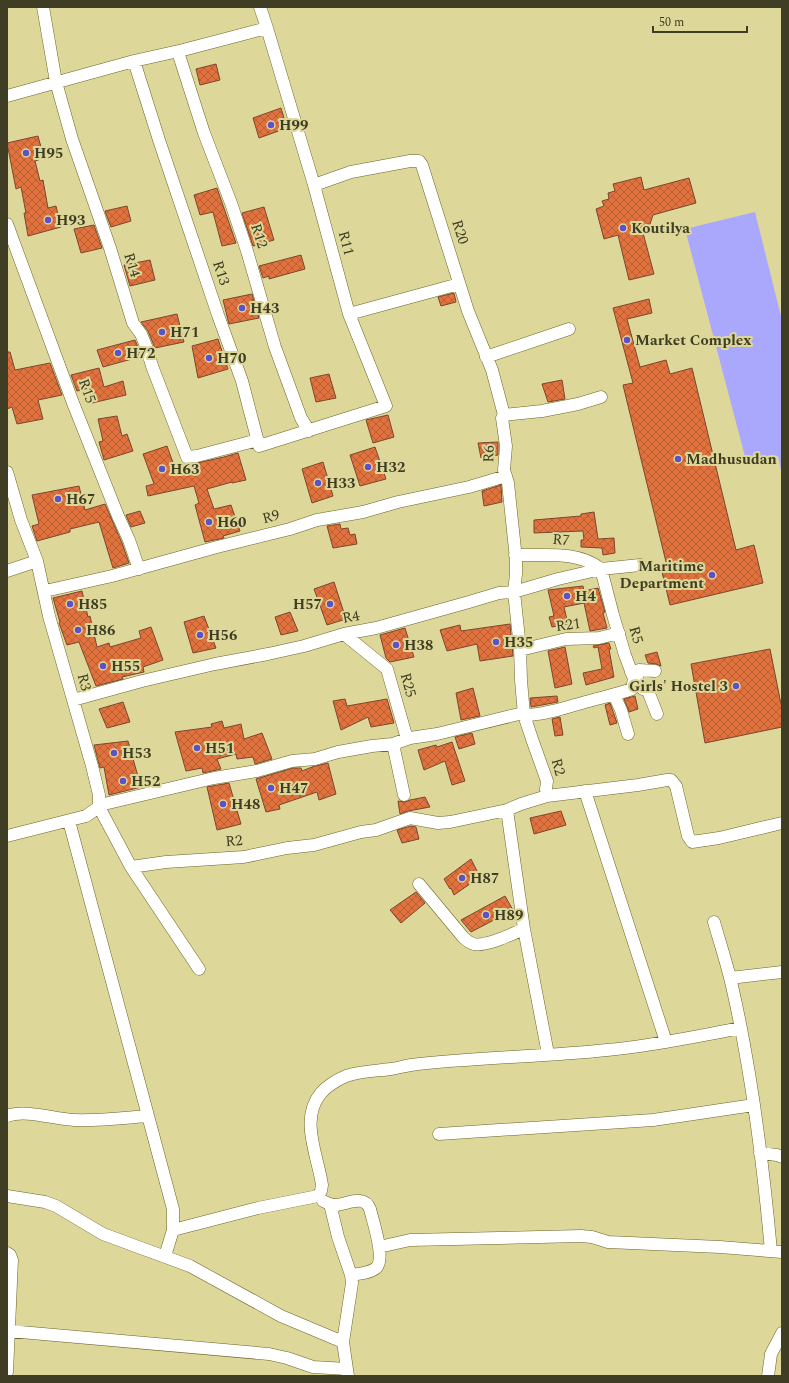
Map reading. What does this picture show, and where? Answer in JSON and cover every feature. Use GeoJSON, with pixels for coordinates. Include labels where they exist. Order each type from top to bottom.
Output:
{"type":"FeatureCollection","features":[{"type":"Feature","properties":{"kind":"street","name":"R14"},"geometry":{"type":"LineString","coordinates":[[43,7],[56,82],[72,139],[110,248],[134,323],[146,346],[152,366],[187,457],[197,456],[258,440]]}},
{"type":"Feature","properties":{"kind":"street","name":"R11"},"geometry":{"type":"LineString","coordinates":[[260,7],[314,185],[349,314],[386,406],[309,431]]}},
{"type":"Feature","properties":{"kind":"street"},"geometry":{"type":"LineString","coordinates":[[7,96],[134,61],[178,52],[267,28]]}},
{"type":"Feature","properties":{"kind":"street","name":"R12"},"geometry":{"type":"LineString","coordinates":[[178,52],[204,133],[231,203],[247,251],[278,354],[301,418],[309,431]]}},
{"type":"Feature","properties":{"kind":"street","name":"R13"},"geometry":{"type":"LineString","coordinates":[[134,61],[218,315],[242,381],[258,440]]}},
{"type":"Feature","properties":{"kind":"street","name":"R20"},"geometry":{"type":"LineString","coordinates":[[314,185],[352,172],[410,161],[419,161],[422,165],[459,284],[492,370],[504,415]]}},
{"type":"Feature","properties":{"kind":"street","name":"R15"},"geometry":{"type":"LineString","coordinates":[[7,224],[76,409],[129,540],[139,569]]}},
{"type":"Feature","properties":{"kind":"street"},"geometry":{"type":"LineString","coordinates":[[349,314],[459,284]]}},
{"type":"Feature","properties":{"kind":"street"},"geometry":{"type":"LineString","coordinates":[[486,357],[569,329]]}},
{"type":"Feature","properties":{"kind":"street"},"geometry":{"type":"LineString","coordinates":[[504,415],[534,412],[578,404],[601,397]]}},
{"type":"Feature","properties":{"kind":"street","name":"R6"},"geometry":{"type":"LineString","coordinates":[[504,415],[502,418],[506,446],[504,470],[508,483],[513,527],[516,574],[514,592]]}},
{"type":"Feature","properties":{"kind":"street"},"geometry":{"type":"LineString","coordinates":[[258,440],[259,446],[309,431]]}},
{"type":"Feature","properties":{"kind":"street","name":"R9"},"geometry":{"type":"LineString","coordinates":[[45,591],[139,569],[216,547],[290,529],[317,520],[363,512],[469,487],[506,476]]}},
{"type":"Feature","properties":{"kind":"street","name":"R3"},"geometry":{"type":"LineString","coordinates":[[8,477],[21,520],[37,560],[45,591],[49,616],[92,766],[99,795],[99,807]]}},
{"type":"Feature","properties":{"kind":"street","name":"R7"},"geometry":{"type":"LineString","coordinates":[[515,555],[572,556],[593,562],[601,569]]}},
{"type":"Feature","properties":{"kind":"street"},"geometry":{"type":"LineString","coordinates":[[7,571],[37,560]]}},
{"type":"Feature","properties":{"kind":"street"},"geometry":{"type":"LineString","coordinates":[[524,714],[520,650],[514,592],[558,579],[601,569],[640,565]]}},
{"type":"Feature","properties":{"kind":"street","name":"R5"},"geometry":{"type":"LineString","coordinates":[[601,569],[619,634],[633,671],[636,688]]}},
{"type":"Feature","properties":{"kind":"street","name":"R4"},"geometry":{"type":"LineString","coordinates":[[73,700],[225,661],[268,654],[304,646],[344,634],[376,628],[499,593],[514,592]]}},
{"type":"Feature","properties":{"kind":"street","name":"R25"},"geometry":{"type":"LineString","coordinates":[[344,634],[387,669],[407,739]]}},
{"type":"Feature","properties":{"kind":"street","name":"R21"},"geometry":{"type":"LineString","coordinates":[[520,650],[566,639],[599,638],[619,634]]}},
{"type":"Feature","properties":{"kind":"street"},"geometry":{"type":"LineString","coordinates":[[633,671],[655,670]]}},
{"type":"Feature","properties":{"kind":"street"},"geometry":{"type":"LineString","coordinates":[[7,836],[86,816],[104,804],[214,778],[257,771],[338,752],[393,744],[407,739],[437,734],[519,714],[534,715],[555,711],[636,688],[648,691],[657,714]]}},
{"type":"Feature","properties":{"kind":"street"},"geometry":{"type":"LineString","coordinates":[[614,695],[626,724],[628,734]]}},
{"type":"Feature","properties":{"kind":"street","name":"R2"},"geometry":{"type":"LineString","coordinates":[[131,867],[166,862],[244,857],[287,848],[314,845],[361,832],[376,830],[410,818],[438,823],[466,820],[507,810],[547,796],[547,781],[524,714]]}},
{"type":"Feature","properties":{"kind":"street"},"geometry":{"type":"LineString","coordinates":[[393,744],[404,795]]}},
{"type":"Feature","properties":{"kind":"street"},"geometry":{"type":"LineString","coordinates":[[547,796],[671,780],[676,786],[688,836],[692,842],[719,838],[782,823]]}},
{"type":"Feature","properties":{"kind":"street"},"geometry":{"type":"LineString","coordinates":[[585,791],[666,1042]]}},
{"type":"Feature","properties":{"kind":"street"},"geometry":{"type":"LineString","coordinates":[[99,807],[131,867],[199,968]]}},
{"type":"Feature","properties":{"kind":"street"},"geometry":{"type":"LineString","coordinates":[[507,810],[524,929],[548,1054]]}},
{"type":"Feature","properties":{"kind":"street"},"geometry":{"type":"LineString","coordinates":[[69,821],[173,1209],[173,1230],[165,1256]]}},
{"type":"Feature","properties":{"kind":"street"},"geometry":{"type":"LineString","coordinates":[[419,884],[468,942],[483,944],[524,929]]}},
{"type":"Feature","properties":{"kind":"street"},"geometry":{"type":"LineString","coordinates":[[379,1247],[410,1240],[581,1236],[592,1237],[608,1242],[776,1252],[741,1028],[730,978],[714,922]]}},
{"type":"Feature","properties":{"kind":"street"},"geometry":{"type":"LineString","coordinates":[[730,978],[782,972]]}},
{"type":"Feature","properties":{"kind":"street"},"geometry":{"type":"LineString","coordinates":[[318,1196],[322,1185],[310,1122],[313,1107],[320,1093],[330,1084],[346,1076],[360,1072],[391,1069],[410,1065],[607,1050],[666,1042],[741,1028]]}},
{"type":"Feature","properties":{"kind":"street"},"geometry":{"type":"LineString","coordinates":[[439,1134],[653,1120],[754,1105]]}},
{"type":"Feature","properties":{"kind":"street"},"geometry":{"type":"LineString","coordinates":[[7,1116],[22,1114],[74,1120],[148,1116]]}},
{"type":"Feature","properties":{"kind":"street"},"geometry":{"type":"LineString","coordinates":[[760,1153],[782,1157]]}},
{"type":"Feature","properties":{"kind":"street"},"geometry":{"type":"LineString","coordinates":[[7,1196],[45,1202],[56,1206],[103,1234],[130,1245],[165,1256],[206,1274],[281,1316],[343,1342]]}},
{"type":"Feature","properties":{"kind":"street"},"geometry":{"type":"LineString","coordinates":[[173,1230],[258,1208],[318,1196],[330,1204],[336,1205],[359,1201],[365,1202],[368,1204],[379,1247],[379,1263],[375,1268],[351,1275]]}},
{"type":"Feature","properties":{"kind":"street"},"geometry":{"type":"LineString","coordinates":[[9,1331],[269,1354],[287,1358],[313,1368],[347,1372],[343,1342],[352,1283],[330,1204]]}},
{"type":"Feature","properties":{"kind":"street"},"geometry":{"type":"LineString","coordinates":[[7,1253],[10,1255],[12,1260],[7,1372]]}},
{"type":"Feature","properties":{"kind":"street"},"geometry":{"type":"LineString","coordinates":[[768,1376],[771,1354],[782,1332]]}},
{"type":"Feature","properties":{"kind":"shaded area"},"geometry":{"type":"Polygon","coordinates":[[[755,212],[782,320],[782,475],[778,456],[747,464],[685,229],[755,212]]]}},
{"type":"Feature","properties":{"kind":"building"},"geometry":{"type":"Polygon","coordinates":[[[216,64],[220,80],[200,85],[196,69],[216,64]]]}},
{"type":"Feature","properties":{"kind":"building","name":"H99"},"geometry":{"type":"Polygon","coordinates":[[[281,108],[287,128],[259,138],[253,118],[281,108]]]}},
{"type":"Feature","properties":{"kind":"building"},"geometry":{"type":"Polygon","coordinates":[[[38,136],[44,158],[35,161],[40,181],[43,180],[48,208],[56,206],[61,227],[28,236],[24,213],[26,213],[21,187],[16,189],[7,143],[38,136]]]}},
{"type":"Feature","properties":{"kind":"building","name":"Koutilya"},"geometry":{"type":"Polygon","coordinates":[[[641,177],[644,190],[689,178],[696,203],[653,215],[649,227],[642,229],[654,274],[629,280],[618,235],[604,239],[596,209],[604,206],[602,201],[609,199],[608,193],[615,191],[613,184],[641,177]]]}},
{"type":"Feature","properties":{"kind":"building"},"geometry":{"type":"Polygon","coordinates":[[[217,188],[236,243],[222,246],[213,212],[200,215],[194,195],[217,188]]]}},
{"type":"Feature","properties":{"kind":"building"},"geometry":{"type":"Polygon","coordinates":[[[127,206],[131,221],[111,227],[105,211],[127,206]]]}},
{"type":"Feature","properties":{"kind":"building"},"geometry":{"type":"Polygon","coordinates":[[[264,207],[274,240],[253,246],[242,213],[264,207]]]}},
{"type":"Feature","properties":{"kind":"building"},"geometry":{"type":"Polygon","coordinates":[[[94,225],[102,248],[81,253],[74,229],[94,225]]]}},
{"type":"Feature","properties":{"kind":"building"},"geometry":{"type":"Polygon","coordinates":[[[301,255],[305,269],[269,279],[269,276],[263,278],[259,266],[301,255]]]}},
{"type":"Feature","properties":{"kind":"building"},"geometry":{"type":"Polygon","coordinates":[[[150,260],[155,280],[130,286],[124,265],[150,260]]]}},
{"type":"Feature","properties":{"kind":"building"},"geometry":{"type":"Polygon","coordinates":[[[454,293],[456,302],[441,306],[438,297],[454,293]]]}},
{"type":"Feature","properties":{"kind":"building","name":"H43"},"geometry":{"type":"Polygon","coordinates":[[[252,294],[259,318],[229,324],[223,300],[252,294]]]}},
{"type":"Feature","properties":{"kind":"building","name":"Madhusudan"},"geometry":{"type":"Polygon","coordinates":[[[649,299],[652,313],[627,319],[640,367],[666,360],[670,374],[692,368],[736,550],[754,545],[763,583],[670,605],[661,568],[667,566],[623,385],[633,383],[613,308],[649,299]]]}},
{"type":"Feature","properties":{"kind":"building","name":"H71"},"geometry":{"type":"Polygon","coordinates":[[[177,314],[184,342],[155,348],[148,331],[141,322],[177,314]]]}},
{"type":"Feature","properties":{"kind":"building","name":"H70"},"geometry":{"type":"Polygon","coordinates":[[[218,339],[228,369],[198,378],[192,346],[218,339]]]}},
{"type":"Feature","properties":{"kind":"building","name":"H72"},"geometry":{"type":"Polygon","coordinates":[[[135,340],[140,352],[138,352],[139,357],[103,367],[97,350],[135,340]]]}},
{"type":"Feature","properties":{"kind":"building"},"geometry":{"type":"Polygon","coordinates":[[[7,352],[10,352],[15,370],[50,363],[62,395],[38,400],[43,419],[17,424],[12,407],[7,409],[7,352]]]}},
{"type":"Feature","properties":{"kind":"building"},"geometry":{"type":"Polygon","coordinates":[[[99,368],[104,387],[123,381],[126,395],[92,403],[89,388],[77,391],[71,375],[99,368]]]}},
{"type":"Feature","properties":{"kind":"building"},"geometry":{"type":"Polygon","coordinates":[[[329,374],[336,398],[316,402],[310,378],[329,374]]]}},
{"type":"Feature","properties":{"kind":"building"},"geometry":{"type":"Polygon","coordinates":[[[562,380],[565,399],[548,402],[542,384],[562,380]]]}},
{"type":"Feature","properties":{"kind":"building"},"geometry":{"type":"Polygon","coordinates":[[[388,415],[394,437],[373,443],[366,420],[388,415]]]}},
{"type":"Feature","properties":{"kind":"building"},"geometry":{"type":"Polygon","coordinates":[[[117,416],[122,436],[127,434],[133,451],[104,460],[99,442],[103,441],[98,419],[117,416]]]}},
{"type":"Feature","properties":{"kind":"building"},"geometry":{"type":"Polygon","coordinates":[[[498,442],[498,455],[481,458],[478,443],[498,442]]]}},
{"type":"Feature","properties":{"kind":"building"},"geometry":{"type":"Polygon","coordinates":[[[167,446],[175,468],[238,453],[246,480],[207,489],[214,509],[231,505],[240,531],[223,536],[224,538],[205,542],[195,505],[199,503],[194,486],[148,496],[146,486],[154,484],[143,454],[167,446]]]}},
{"type":"Feature","properties":{"kind":"building","name":"H32"},"geometry":{"type":"Polygon","coordinates":[[[375,447],[386,479],[360,486],[350,455],[375,447]]]}},
{"type":"Feature","properties":{"kind":"building","name":"H33"},"geometry":{"type":"Polygon","coordinates":[[[323,462],[333,496],[312,503],[302,469],[323,462]]]}},
{"type":"Feature","properties":{"kind":"building"},"geometry":{"type":"Polygon","coordinates":[[[501,485],[502,502],[484,506],[482,491],[501,485]]]}},
{"type":"Feature","properties":{"kind":"building"},"geometry":{"type":"Polygon","coordinates":[[[79,486],[85,510],[105,504],[129,563],[113,568],[99,522],[70,529],[70,532],[37,541],[32,526],[39,524],[32,495],[79,486]]]}},
{"type":"Feature","properties":{"kind":"building"},"geometry":{"type":"Polygon","coordinates":[[[140,511],[145,523],[131,527],[126,515],[140,511]]]}},
{"type":"Feature","properties":{"kind":"building"},"geometry":{"type":"Polygon","coordinates":[[[594,512],[598,539],[614,538],[615,553],[603,555],[602,548],[581,547],[581,540],[584,540],[583,531],[534,533],[534,520],[581,516],[581,514],[594,512]]]}},
{"type":"Feature","properties":{"kind":"building"},"geometry":{"type":"Polygon","coordinates":[[[340,524],[341,529],[348,528],[350,535],[355,534],[357,544],[333,548],[327,526],[340,524]]]}},
{"type":"Feature","properties":{"kind":"building","name":"H57"},"geometry":{"type":"Polygon","coordinates":[[[334,582],[346,619],[327,625],[314,589],[334,582]]]}},
{"type":"Feature","properties":{"kind":"building"},"geometry":{"type":"Polygon","coordinates":[[[583,586],[584,591],[598,588],[605,612],[603,613],[607,628],[590,631],[584,603],[564,607],[568,624],[552,627],[549,617],[554,616],[548,590],[583,586]]]}},
{"type":"Feature","properties":{"kind":"building"},"geometry":{"type":"Polygon","coordinates":[[[82,591],[88,617],[90,616],[97,647],[109,643],[110,647],[141,638],[139,631],[151,627],[163,660],[143,667],[144,672],[122,677],[123,679],[96,686],[79,642],[67,645],[59,623],[60,622],[53,598],[82,591]]]}},
{"type":"Feature","properties":{"kind":"building"},"geometry":{"type":"Polygon","coordinates":[[[290,612],[298,631],[281,635],[275,617],[290,612]]]}},
{"type":"Feature","properties":{"kind":"building","name":"H56"},"geometry":{"type":"Polygon","coordinates":[[[204,616],[216,648],[193,653],[184,622],[204,616]]]}},
{"type":"Feature","properties":{"kind":"building","name":"H35"},"geometry":{"type":"Polygon","coordinates":[[[510,624],[513,656],[480,661],[477,644],[447,651],[440,630],[460,625],[461,631],[510,624]]]}},
{"type":"Feature","properties":{"kind":"building","name":"H38"},"geometry":{"type":"Polygon","coordinates":[[[405,628],[414,657],[390,662],[386,658],[380,635],[405,628]]]}},
{"type":"Feature","properties":{"kind":"building"},"geometry":{"type":"Polygon","coordinates":[[[609,643],[614,677],[586,685],[583,673],[602,669],[598,647],[594,648],[593,646],[609,643]]]}},
{"type":"Feature","properties":{"kind":"building"},"geometry":{"type":"Polygon","coordinates":[[[565,647],[572,684],[555,688],[548,651],[565,647]]]}},
{"type":"Feature","properties":{"kind":"building","name":"Girls' Hostel 3"},"geometry":{"type":"Polygon","coordinates":[[[770,649],[782,709],[782,727],[705,743],[691,664],[770,649]]]}},
{"type":"Feature","properties":{"kind":"building"},"geometry":{"type":"Polygon","coordinates":[[[657,652],[661,666],[648,663],[645,655],[657,652]]]}},
{"type":"Feature","properties":{"kind":"building"},"geometry":{"type":"Polygon","coordinates":[[[473,688],[480,716],[461,720],[456,693],[473,688]]]}},
{"type":"Feature","properties":{"kind":"building"},"geometry":{"type":"Polygon","coordinates":[[[557,696],[558,702],[531,707],[530,698],[557,696]]]}},
{"type":"Feature","properties":{"kind":"building"},"geometry":{"type":"Polygon","coordinates":[[[635,696],[638,709],[629,712],[624,699],[635,696]]]}},
{"type":"Feature","properties":{"kind":"building"},"geometry":{"type":"Polygon","coordinates":[[[345,699],[347,706],[387,699],[394,723],[371,727],[368,717],[341,730],[333,701],[345,699]]]}},
{"type":"Feature","properties":{"kind":"building"},"geometry":{"type":"Polygon","coordinates":[[[123,702],[130,722],[107,728],[99,709],[123,702]]]}},
{"type":"Feature","properties":{"kind":"building"},"geometry":{"type":"Polygon","coordinates":[[[610,703],[617,723],[610,725],[605,705],[610,703]]]}},
{"type":"Feature","properties":{"kind":"building"},"geometry":{"type":"Polygon","coordinates":[[[560,717],[563,735],[555,736],[552,719],[560,717]]]}},
{"type":"Feature","properties":{"kind":"building"},"geometry":{"type":"Polygon","coordinates":[[[222,721],[224,728],[241,724],[244,739],[262,733],[272,759],[255,764],[253,757],[237,759],[236,754],[217,759],[221,769],[203,773],[202,768],[186,771],[175,732],[212,727],[211,724],[222,721]]]}},
{"type":"Feature","properties":{"kind":"building"},"geometry":{"type":"Polygon","coordinates":[[[472,733],[475,744],[459,749],[455,737],[472,733]]]}},
{"type":"Feature","properties":{"kind":"building"},"geometry":{"type":"Polygon","coordinates":[[[128,741],[141,787],[109,795],[104,767],[100,768],[94,745],[128,741]]]}},
{"type":"Feature","properties":{"kind":"building"},"geometry":{"type":"Polygon","coordinates":[[[452,742],[465,781],[452,785],[445,761],[424,770],[418,750],[436,745],[437,747],[452,742]]]}},
{"type":"Feature","properties":{"kind":"building"},"geometry":{"type":"Polygon","coordinates":[[[328,763],[336,794],[319,800],[317,792],[279,805],[280,809],[266,812],[256,779],[293,768],[301,768],[302,771],[328,763]]]}},
{"type":"Feature","properties":{"kind":"building","name":"H48"},"geometry":{"type":"Polygon","coordinates":[[[229,783],[241,824],[217,830],[207,787],[229,783]]]}},
{"type":"Feature","properties":{"kind":"building"},"geometry":{"type":"Polygon","coordinates":[[[425,797],[430,807],[400,814],[398,801],[405,802],[425,797]]]}},
{"type":"Feature","properties":{"kind":"building"},"geometry":{"type":"Polygon","coordinates":[[[561,811],[566,825],[534,834],[530,818],[561,811]]]}},
{"type":"Feature","properties":{"kind":"building"},"geometry":{"type":"Polygon","coordinates":[[[411,826],[416,827],[419,839],[402,843],[397,830],[411,826]]]}},
{"type":"Feature","properties":{"kind":"building","name":"H87"},"geometry":{"type":"Polygon","coordinates":[[[471,859],[480,877],[454,895],[444,879],[471,859]]]}},
{"type":"Feature","properties":{"kind":"building"},"geometry":{"type":"Polygon","coordinates":[[[416,892],[425,903],[401,923],[390,910],[416,892]]]}},
{"type":"Feature","properties":{"kind":"building","name":"H89"},"geometry":{"type":"Polygon","coordinates":[[[505,896],[513,910],[471,932],[461,920],[505,896]]]}},
{"type":"Feature","properties":{"kind":"place","name":"H99"},"geometry":{"type":"Point","coordinates":[271,125]}},
{"type":"Feature","properties":{"kind":"place","name":"H95"},"geometry":{"type":"Point","coordinates":[26,153]}},
{"type":"Feature","properties":{"kind":"place","name":"H93"},"geometry":{"type":"Point","coordinates":[48,220]}},
{"type":"Feature","properties":{"kind":"place","name":"Koutilya"},"geometry":{"type":"Point","coordinates":[623,228]}},
{"type":"Feature","properties":{"kind":"place","name":"H43"},"geometry":{"type":"Point","coordinates":[242,308]}},
{"type":"Feature","properties":{"kind":"place","name":"H71"},"geometry":{"type":"Point","coordinates":[162,332]}},
{"type":"Feature","properties":{"kind":"place","name":"Market Complex"},"geometry":{"type":"Point","coordinates":[627,340]}},
{"type":"Feature","properties":{"kind":"place","name":"H72"},"geometry":{"type":"Point","coordinates":[118,353]}},
{"type":"Feature","properties":{"kind":"place","name":"H70"},"geometry":{"type":"Point","coordinates":[209,358]}},
{"type":"Feature","properties":{"kind":"place","name":"Madhusudan"},"geometry":{"type":"Point","coordinates":[678,459]}},
{"type":"Feature","properties":{"kind":"place","name":"H32"},"geometry":{"type":"Point","coordinates":[368,467]}},
{"type":"Feature","properties":{"kind":"place","name":"H63"},"geometry":{"type":"Point","coordinates":[162,469]}},
{"type":"Feature","properties":{"kind":"place","name":"H33"},"geometry":{"type":"Point","coordinates":[318,483]}},
{"type":"Feature","properties":{"kind":"place","name":"H67"},"geometry":{"type":"Point","coordinates":[58,499]}},
{"type":"Feature","properties":{"kind":"place","name":"H60"},"geometry":{"type":"Point","coordinates":[209,522]}},
{"type":"Feature","properties":{"kind":"place","name":"Maritime Department"},"geometry":{"type":"Point","coordinates":[712,575]}},
{"type":"Feature","properties":{"kind":"place","name":"H4"},"geometry":{"type":"Point","coordinates":[567,596]}},
{"type":"Feature","properties":{"kind":"place","name":"H85"},"geometry":{"type":"Point","coordinates":[70,604]}},
{"type":"Feature","properties":{"kind":"place","name":"H57"},"geometry":{"type":"Point","coordinates":[330,604]}},
{"type":"Feature","properties":{"kind":"place","name":"H86"},"geometry":{"type":"Point","coordinates":[78,630]}},
{"type":"Feature","properties":{"kind":"place","name":"H56"},"geometry":{"type":"Point","coordinates":[200,635]}},
{"type":"Feature","properties":{"kind":"place","name":"H35"},"geometry":{"type":"Point","coordinates":[496,642]}},
{"type":"Feature","properties":{"kind":"place","name":"H38"},"geometry":{"type":"Point","coordinates":[396,645]}},
{"type":"Feature","properties":{"kind":"place","name":"H55"},"geometry":{"type":"Point","coordinates":[103,666]}},
{"type":"Feature","properties":{"kind":"place","name":"Girls' Hostel 3"},"geometry":{"type":"Point","coordinates":[736,686]}},
{"type":"Feature","properties":{"kind":"place","name":"H51"},"geometry":{"type":"Point","coordinates":[197,748]}},
{"type":"Feature","properties":{"kind":"place","name":"H53"},"geometry":{"type":"Point","coordinates":[114,753]}},
{"type":"Feature","properties":{"kind":"place","name":"H52"},"geometry":{"type":"Point","coordinates":[123,781]}},
{"type":"Feature","properties":{"kind":"place","name":"H47"},"geometry":{"type":"Point","coordinates":[271,788]}},
{"type":"Feature","properties":{"kind":"place","name":"H48"},"geometry":{"type":"Point","coordinates":[223,804]}},
{"type":"Feature","properties":{"kind":"place","name":"H87"},"geometry":{"type":"Point","coordinates":[462,878]}},
{"type":"Feature","properties":{"kind":"place","name":"H89"},"geometry":{"type":"Point","coordinates":[486,915]}}]}
